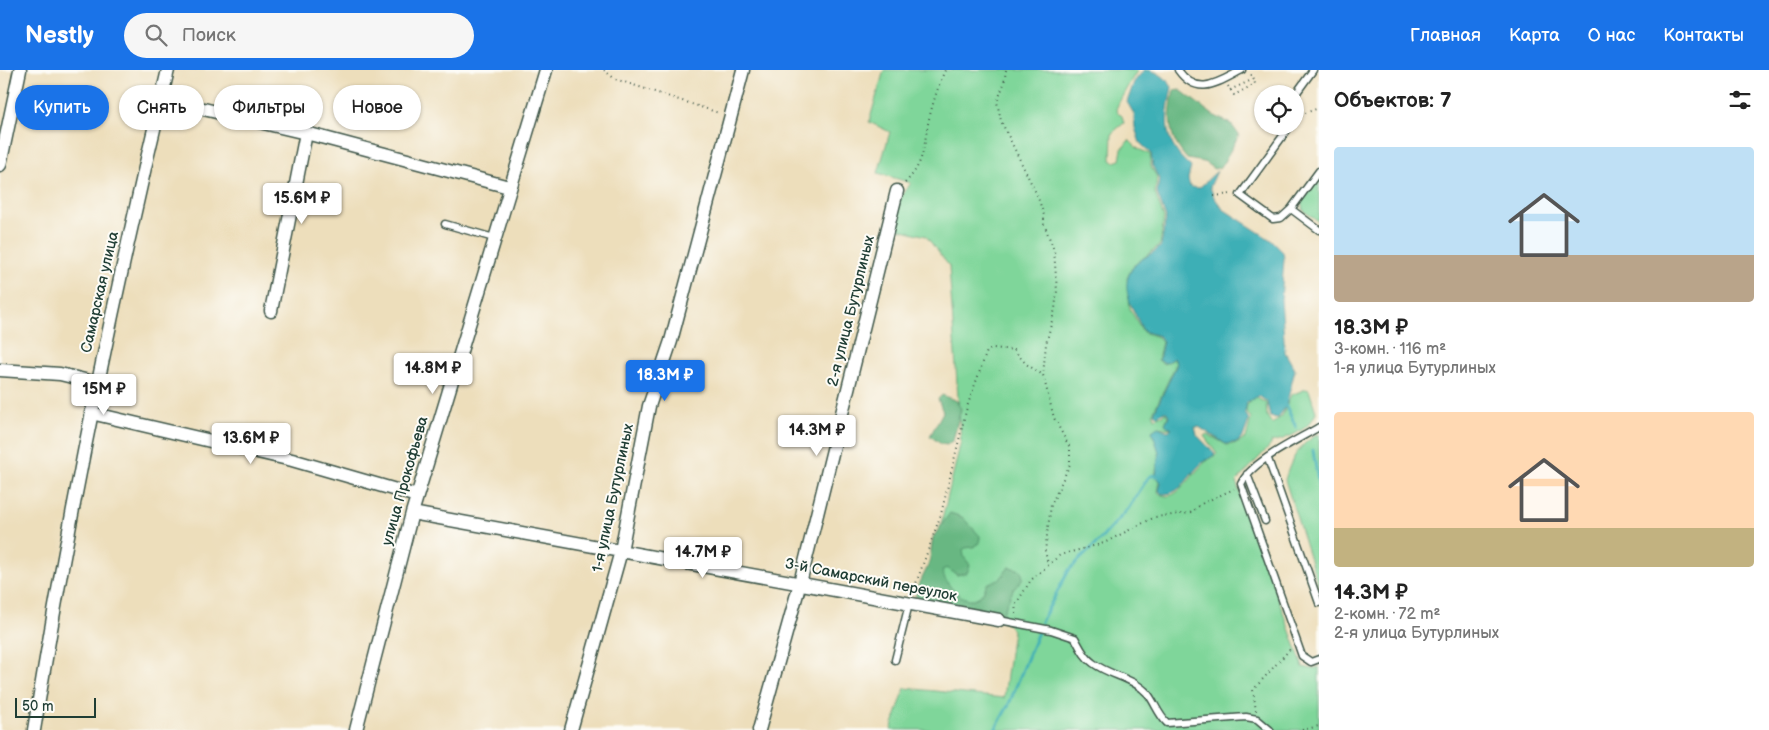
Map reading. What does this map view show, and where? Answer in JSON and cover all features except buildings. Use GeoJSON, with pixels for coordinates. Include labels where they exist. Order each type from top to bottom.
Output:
{"type":"FeatureCollection","features":[{"type":"Feature","properties":{"kind":"street"},"geometry":{"type":"LineString","coordinates":[[0,165],[20,70]]}},
{"type":"Feature","properties":{"kind":"street","name":"Самарская улица"},"geometry":{"type":"LineString","coordinates":[[164,85],[168,70]]}},
{"type":"Feature","properties":{"kind":"street","name":"улица Прокофьева"},"geometry":{"type":"LineString","coordinates":[[356,730],[412,513],[509,187],[546,70]]}},
{"type":"Feature","properties":{"kind":"street","name":"1-я улица Бутурлиных"},"geometry":{"type":"LineString","coordinates":[[571,730],[621,550],[650,406],[671,341],[743,70]]}},
{"type":"Feature","properties":{"kind":"street"},"geometry":{"type":"LineString","coordinates":[[204,109],[306,133],[509,187]]}},
{"type":"Feature","properties":{"kind":"street","name":"Самарская улица"},"geometry":{"type":"LineString","coordinates":[[34,730],[64,548],[97,383],[154,130]]}},
{"type":"Feature","properties":{"kind":"street"},"geometry":{"type":"LineString","coordinates":[[271,311],[306,133]]}},
{"type":"Feature","properties":{"kind":"street","name":"2-я улица Бутурлиных"},"geometry":{"type":"LineString","coordinates":[[759,730],[800,583],[897,191]]}},
{"type":"Feature","properties":{"kind":"street"},"geometry":{"type":"LineString","coordinates":[[0,370],[60,374],[97,383]]}},
{"type":"Feature","properties":{"kind":"street"},"geometry":{"type":"LineString","coordinates":[[91,413],[292,460],[417,496]]}},
{"type":"Feature","properties":{"kind":"street","name":"3-й Самарский переулок"},"geometry":{"type":"LineString","coordinates":[[412,513],[479,527],[621,550],[999,620]]}},
{"type":"Feature","properties":{"kind":"lane"},"geometry":{"type":"LineString","coordinates":[[1178,70],[1197,86],[1209,85],[1242,70]]}},
{"type":"Feature","properties":{"kind":"lane"},"geometry":{"type":"LineString","coordinates":[[1303,85],[1314,70]]}},
{"type":"Feature","properties":{"kind":"lane"},"geometry":{"type":"LineString","coordinates":[[1283,135],[1240,195],[1273,219],[1281,218],[1291,209],[1319,171]]}},
{"type":"Feature","properties":{"kind":"lane"},"geometry":{"type":"LineString","coordinates":[[1291,209],[1319,230]]}},
{"type":"Feature","properties":{"kind":"lane"},"geometry":{"type":"LineString","coordinates":[[445,224],[494,238]]}},
{"type":"Feature","properties":{"kind":"lane"},"geometry":{"type":"LineString","coordinates":[[1319,427],[1268,458],[1247,474],[1241,486],[1305,660],[1311,662],[1319,659]]}},
{"type":"Feature","properties":{"kind":"lane"},"geometry":{"type":"LineString","coordinates":[[1268,458],[1319,603]]}},
{"type":"Feature","properties":{"kind":"lane"},"geometry":{"type":"LineString","coordinates":[[1247,474],[1265,522]]}},
{"type":"Feature","properties":{"kind":"lane"},"geometry":{"type":"LineString","coordinates":[[895,660],[909,604]]}},
{"type":"Feature","properties":{"kind":"lane"},"geometry":{"type":"LineString","coordinates":[[999,620],[1051,630],[1075,638],[1084,655],[1094,664],[1132,681],[1148,694],[1158,714],[1167,723],[1246,717],[1257,719],[1270,730]]}},
{"type":"Feature","properties":{"kind":"path"},"geometry":{"type":"LineString","coordinates":[[604,70],[615,79],[731,117]]}},
{"type":"Feature","properties":{"kind":"path"},"geometry":{"type":"LineString","coordinates":[[897,191],[913,175],[925,149],[929,116],[946,70]]}},
{"type":"Feature","properties":{"kind":"path"},"geometry":{"type":"LineString","coordinates":[[1006,70],[1004,84],[996,102],[1001,120],[1036,194],[1044,215],[1044,224],[1054,250],[1057,291],[1055,310],[1046,344],[1043,375],[1054,418],[1070,448],[1070,464],[1051,505],[1045,552],[1048,564]]}},
{"type":"Feature","properties":{"kind":"path"},"geometry":{"type":"LineString","coordinates":[[1225,79],[1234,94],[1255,84],[1254,78],[1250,74],[1245,77]]}},
{"type":"Feature","properties":{"kind":"path"},"geometry":{"type":"LineString","coordinates":[[1230,90],[1254,78]]}},
{"type":"Feature","properties":{"kind":"path"},"geometry":{"type":"LineString","coordinates":[[1240,80],[1245,89]]}},
{"type":"Feature","properties":{"kind":"path"},"geometry":{"type":"LineString","coordinates":[[1304,114],[1319,108]]}},
{"type":"Feature","properties":{"kind":"path"},"geometry":{"type":"LineString","coordinates":[[1304,114],[1309,111]]}},
{"type":"Feature","properties":{"kind":"path"},"geometry":{"type":"LineString","coordinates":[[1214,196],[1227,193],[1240,195]]}},
{"type":"Feature","properties":{"kind":"path"},"geometry":{"type":"LineString","coordinates":[[909,604],[941,514],[967,407],[988,351],[993,348],[1014,350],[1026,364],[1043,375]]}},
{"type":"Feature","properties":{"kind":"path"},"geometry":{"type":"LineString","coordinates":[[1014,623],[1016,604],[1031,580],[1060,555],[1104,543],[1156,517],[1190,513],[1203,504],[1241,486]]}},
{"type":"Feature","properties":{"kind":"path"},"geometry":{"type":"LineString","coordinates":[[1257,719],[1253,690],[1279,664],[1297,640]]}},
{"type":"Feature","properties":{"kind":"path"},"geometry":{"type":"LineString","coordinates":[[1302,730],[1319,726]]}},
{"type":"Feature","properties":{"kind":"green space"},"geometry":{"type":"Polygon","coordinates":[[[884,70],[1138,70],[1116,110],[1122,116],[1124,123],[1112,133],[1111,160],[1114,162],[1120,160],[1122,149],[1129,140],[1138,149],[1150,154],[1151,167],[1157,177],[1155,193],[1164,218],[1160,245],[1133,266],[1127,278],[1130,309],[1143,332],[1158,337],[1162,341],[1158,360],[1164,364],[1174,359],[1176,364],[1153,413],[1155,418],[1166,413],[1168,416],[1165,424],[1171,429],[1158,427],[1152,431],[1159,452],[1155,477],[1160,481],[1158,492],[1164,496],[1176,493],[1203,464],[1217,454],[1204,436],[1207,434],[1227,445],[1238,443],[1246,438],[1251,418],[1246,411],[1247,405],[1255,397],[1266,403],[1267,416],[1272,424],[1282,416],[1291,395],[1306,389],[1309,390],[1316,412],[1313,418],[1304,428],[1291,436],[1271,442],[1271,445],[1236,482],[1303,667],[1312,669],[1319,667],[1319,730],[891,730],[905,688],[1004,698],[1013,630],[998,615],[924,595],[961,441],[949,266],[926,236],[892,227],[897,203],[911,183],[878,173],[890,132],[869,122],[884,70]]]}},
{"type":"Feature","properties":{"kind":"green space"},"geometry":{"type":"Polygon","coordinates":[[[1179,89],[1213,115],[1231,124],[1239,135],[1221,167],[1214,169],[1204,162],[1187,159],[1180,151],[1173,134],[1170,118],[1174,90],[1179,89]]]}},
{"type":"Feature","properties":{"kind":"green space"},"geometry":{"type":"Polygon","coordinates":[[[1319,175],[1319,222],[1304,211],[1301,202],[1319,175]]]}},
{"type":"Feature","properties":{"kind":"green space"},"geometry":{"type":"Polygon","coordinates":[[[942,395],[957,401],[961,409],[953,440],[947,445],[941,444],[930,436],[943,412],[938,399],[942,395]]]}},
{"type":"Feature","properties":{"kind":"green space"},"geometry":{"type":"Polygon","coordinates":[[[1319,434],[1319,588],[1285,480],[1290,465],[1301,447],[1319,434]]]}},
{"type":"Feature","properties":{"kind":"green space"},"geometry":{"type":"Polygon","coordinates":[[[950,513],[962,517],[980,536],[978,544],[963,550],[964,557],[970,565],[967,573],[957,575],[947,568],[942,570],[947,582],[957,593],[969,599],[975,599],[982,594],[987,584],[1001,578],[1009,567],[1021,570],[1023,578],[1013,590],[1001,617],[915,598],[917,588],[929,564],[933,537],[950,513]]]}},
{"type":"Feature","properties":{"kind":"water"},"geometry":{"type":"Polygon","coordinates":[[[1144,70],[1160,74],[1172,87],[1168,110],[1168,130],[1170,140],[1175,149],[1191,167],[1188,179],[1190,187],[1199,188],[1217,171],[1210,187],[1214,197],[1223,209],[1271,240],[1283,252],[1281,300],[1285,352],[1295,370],[1286,406],[1278,418],[1270,417],[1267,402],[1259,396],[1247,402],[1245,412],[1249,420],[1243,437],[1238,442],[1226,444],[1199,427],[1195,427],[1197,435],[1215,454],[1202,463],[1180,488],[1162,494],[1159,491],[1161,482],[1156,476],[1159,452],[1152,431],[1158,427],[1168,431],[1172,429],[1165,424],[1169,416],[1167,412],[1162,412],[1158,416],[1154,413],[1177,364],[1174,358],[1165,363],[1159,360],[1163,341],[1159,336],[1143,331],[1132,307],[1127,290],[1127,282],[1135,265],[1161,246],[1166,218],[1157,193],[1159,179],[1153,167],[1151,153],[1140,143],[1135,128],[1134,114],[1127,102],[1134,82],[1144,70]]]}},
{"type":"Feature","properties":{"kind":"waterway"},"geometry":{"type":"LineString","coordinates":[[1286,406],[1296,427]]}},
{"type":"Feature","properties":{"kind":"waterway"},"geometry":{"type":"LineString","coordinates":[[1313,450],[1319,488]]}},
{"type":"Feature","properties":{"kind":"waterway"},"geometry":{"type":"LineString","coordinates":[[1041,622],[1069,570],[1128,509],[1148,478],[1153,475],[1156,476]]}},
{"type":"Feature","properties":{"kind":"waterway"},"geometry":{"type":"LineString","coordinates":[[995,730],[1009,704],[1038,632]]}}]}
